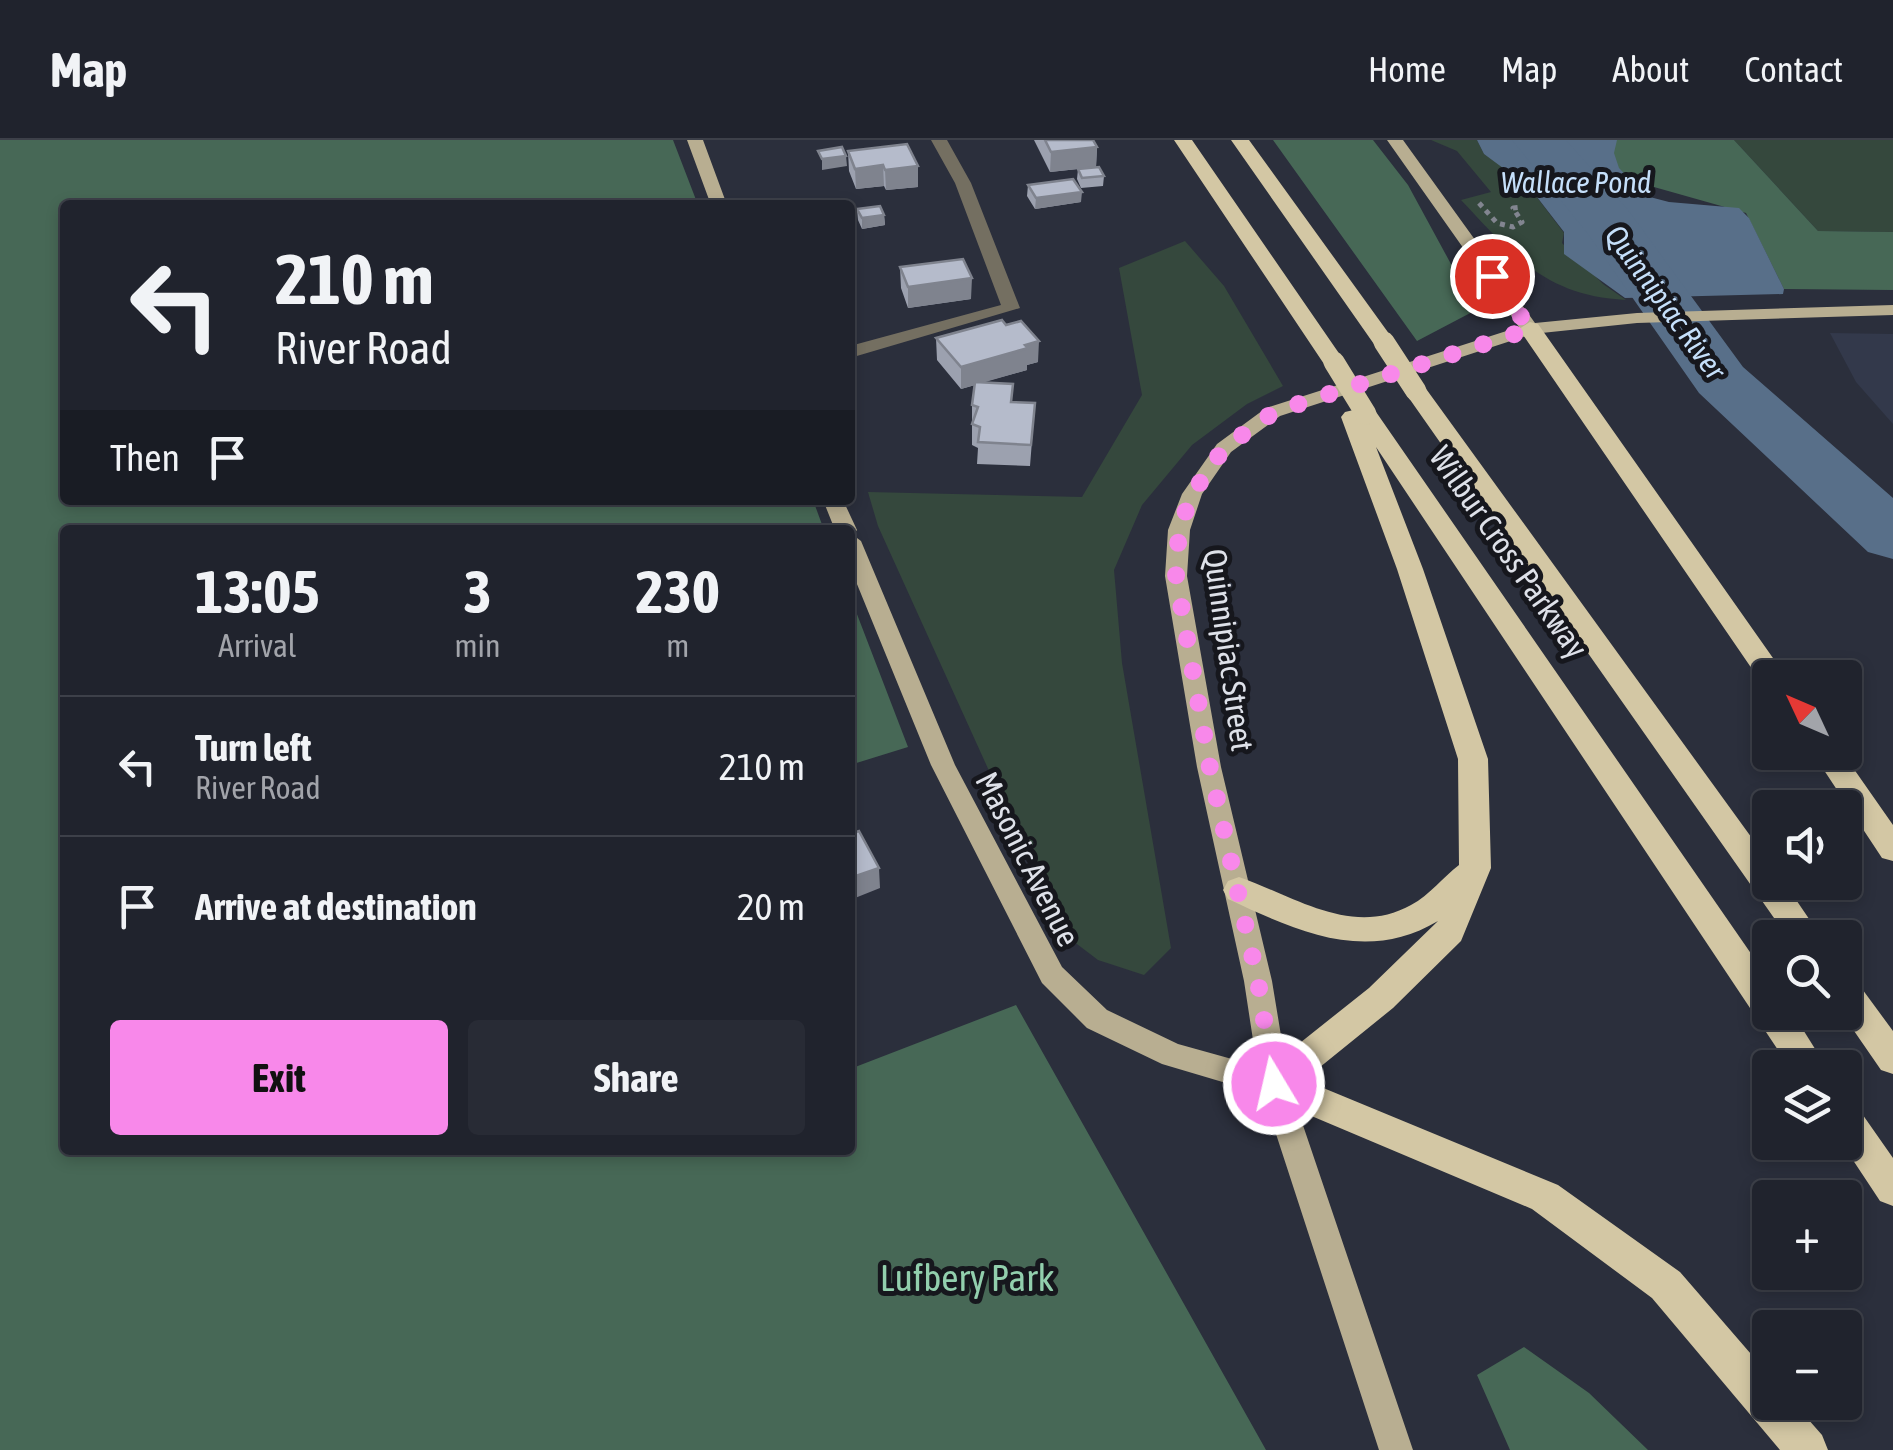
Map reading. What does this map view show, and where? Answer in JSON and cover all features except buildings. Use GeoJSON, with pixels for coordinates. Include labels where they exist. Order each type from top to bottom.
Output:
{"type":"FeatureCollection","features":[{"type":"Feature","properties":{"kind":"highway"},"geometry":{"type":"LineString","coordinates":[[1183,140],[1334,362],[1360,416],[1473,759],[1475,868],[1450,932],[1381,998],[1274,1084],[1545,1198],[1666,1285],[1807,1450]]}},
{"type":"Feature","properties":{"kind":"highway","name":"Wilbur Cross Parkway"},"geometry":{"type":"LineString","coordinates":[[1240,140],[1793,920]]}},
{"type":"Feature","properties":{"kind":"highway"},"geometry":{"type":"LineString","coordinates":[[1530,329],[1760,660]]}},
{"type":"Feature","properties":{"kind":"highway","name":"Wilbur Cross Parkway"},"geometry":{"type":"LineString","coordinates":[[1360,416],[1752,981]]}},
{"type":"Feature","properties":{"kind":"highway"},"geometry":{"type":"LineString","coordinates":[[1838,770],[1893,849]]}},
{"type":"Feature","properties":{"kind":"highway"},"geometry":{"type":"LineString","coordinates":[[1239,890],[1314,923],[1370,934],[1422,915],[1475,868]]}},
{"type":"Feature","properties":{"kind":"highway"},"geometry":{"type":"LineString","coordinates":[[1862,1016],[1893,1059]]}},
{"type":"Feature","properties":{"kind":"highway"},"geometry":{"type":"LineString","coordinates":[[1862,1143],[1893,1189]]}},
{"type":"Feature","properties":{"kind":"main road"},"geometry":{"type":"LineString","coordinates":[[696,140],[717,200]]}},
{"type":"Feature","properties":{"kind":"main road"},"geometry":{"type":"LineString","coordinates":[[1395,140],[1530,329]]}},
{"type":"Feature","properties":{"kind":"main road","name":"Quinnipiac Street"},"geometry":{"type":"LineString","coordinates":[[1396,1450],[1274,1084],[1176,576],[1179,530],[1192,494],[1224,448],[1274,412],[1530,329],[1637,318],[1893,310]]}},
{"type":"Feature","properties":{"kind":"main road","name":"Masonic Avenue"},"geometry":{"type":"LineString","coordinates":[[855,553],[943,765],[1052,974],[1098,1018],[1112,1026],[1172,1055],[1274,1084]]}},
{"type":"Feature","properties":{"kind":"street"},"geometry":{"type":"LineString","coordinates":[[855,351],[1011,308],[963,183],[939,140]]}},
{"type":"Feature","properties":{"kind":"path"},"geometry":{"type":"LineString","coordinates":[[1474,202],[1484,204],[1497,223],[1513,227],[1522,222],[1513,208],[1522,206]]}},
{"type":"Feature","properties":{"kind":"shaded area"},"geometry":{"type":"Polygon","coordinates":[[[1830,333],[1893,334],[1893,424],[1856,382],[1830,333]]]}},
{"type":"Feature","properties":{"kind":"green space","name":"Lufbery Park"},"geometry":{"type":"Polygon","coordinates":[[[0,140],[673,140],[696,200],[60,200],[60,505],[815,505],[822,525],[60,525],[60,1155],[855,1155],[855,1067],[1016,1005],[1266,1450],[0,1450],[0,140]]]}},
{"type":"Feature","properties":{"kind":"green space"},"geometry":{"type":"Polygon","coordinates":[[[1273,140],[1373,140],[1408,185],[1476,310],[1417,341],[1273,140]]]}},
{"type":"Feature","properties":{"kind":"green space"},"geometry":{"type":"Polygon","coordinates":[[[1431,140],[1477,140],[1484,154],[1523,179],[1564,233],[1562,243],[1603,284],[1626,300],[1573,290],[1552,281],[1515,255],[1461,200],[1491,192],[1457,151],[1431,140]]]}},
{"type":"Feature","properties":{"kind":"green space"},"geometry":{"type":"Polygon","coordinates":[[[1488,140],[1734,140],[1818,231],[1893,232],[1893,290],[1784,289],[1746,213],[1488,140]]]}},
{"type":"Feature","properties":{"kind":"green space"},"geometry":{"type":"Polygon","coordinates":[[[1734,140],[1893,140],[1893,232],[1818,231],[1734,140]]]}},
{"type":"Feature","properties":{"kind":"green space"},"geometry":{"type":"Polygon","coordinates":[[[1185,241],[1224,286],[1283,386],[1247,404],[1192,445],[1142,505],[1114,570],[1122,663],[1171,948],[1144,975],[1098,960],[1073,941],[995,784],[878,526],[868,492],[1082,497],[1142,395],[1119,268],[1185,241]]]}},
{"type":"Feature","properties":{"kind":"green space"},"geometry":{"type":"Polygon","coordinates":[[[855,609],[908,747],[855,763],[855,609]]]}},
{"type":"Feature","properties":{"kind":"green space"},"geometry":{"type":"Polygon","coordinates":[[[1524,1347],[1589,1393],[1648,1450],[1510,1450],[1477,1375],[1524,1347]]]}},
{"type":"Feature","properties":{"kind":"water","name":"Wallace Pond"},"geometry":{"type":"Polygon","coordinates":[[[1477,140],[1617,140],[1614,153],[1619,168],[1646,196],[1669,202],[1739,208],[1749,218],[1783,294],[1625,298],[1564,254],[1564,232],[1530,188],[1484,154],[1477,140]]]}},
{"type":"Feature","properties":{"kind":"waterway","name":"Quinnipiac River"},"geometry":{"type":"LineString","coordinates":[[1538,140],[1608,222],[1721,380],[1893,536]]}},
{"type":"Feature","properties":{"kind":"route"},"geometry":{"type":"LineString","coordinates":[[1274,1084],[1258,981],[1210,768],[1176,576],[1179,530],[1206,469],[1255,422],[1295,404],[1530,329],[1492,276]]}}]}
